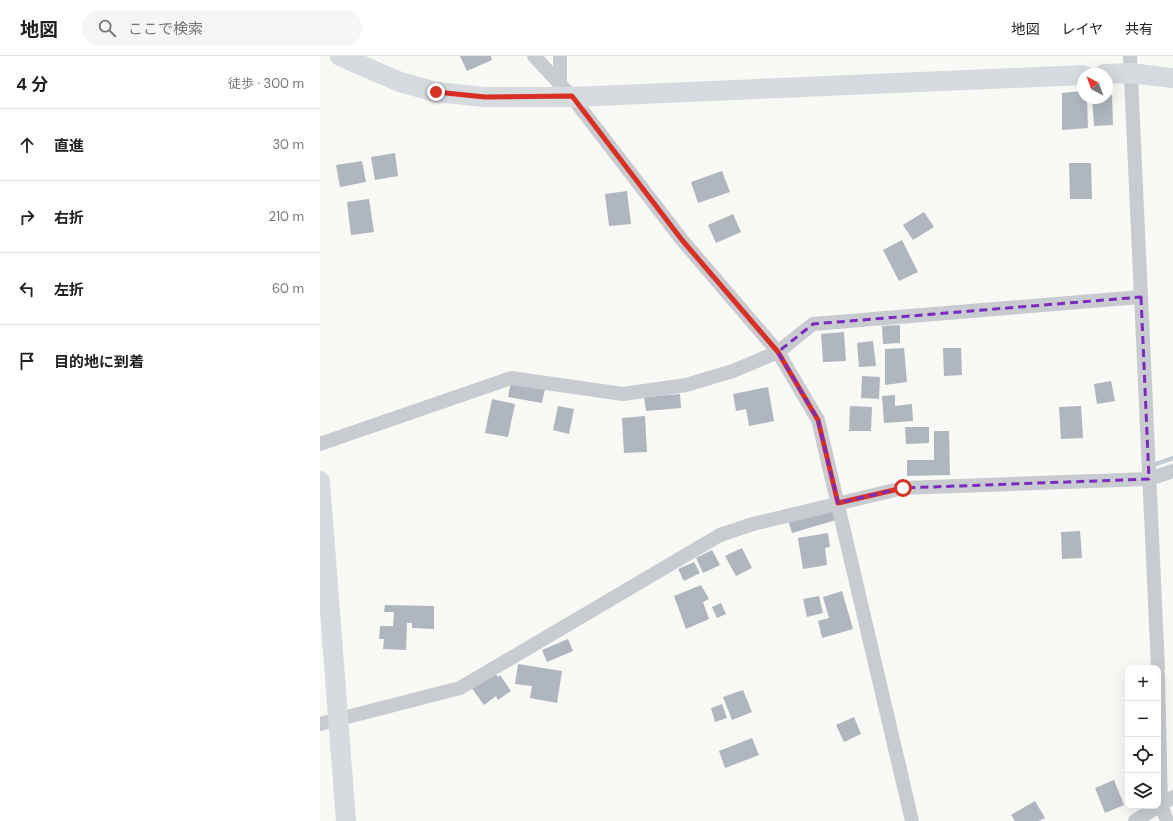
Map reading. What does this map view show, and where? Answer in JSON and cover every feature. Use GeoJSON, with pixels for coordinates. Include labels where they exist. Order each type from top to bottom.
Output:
{"type":"FeatureCollection","features":[{"type":"Feature","properties":{"kind":"street"},"geometry":{"type":"LineString","coordinates":[[340,56],[400,82],[436,92],[485,97],[566,90],[1077,75]]}},
{"type":"Feature","properties":{"kind":"street"},"geometry":{"type":"LineString","coordinates":[[534,56],[566,90],[682,240],[778,352],[818,420],[912,821]]}},
{"type":"Feature","properties":{"kind":"street"},"geometry":{"type":"LineString","coordinates":[[560,56],[566,90]]}},
{"type":"Feature","properties":{"kind":"street"},"geometry":{"type":"LineString","coordinates":[[1130,64],[1158,665]]}},
{"type":"Feature","properties":{"kind":"street"},"geometry":{"type":"LineString","coordinates":[[1113,71],[1130,64],[1173,78]]}},
{"type":"Feature","properties":{"kind":"street"},"geometry":{"type":"LineString","coordinates":[[320,444],[511,378],[623,394],[686,385],[733,371],[778,352],[813,324],[1141,297]]}},
{"type":"Feature","properties":{"kind":"street"},"geometry":{"type":"LineString","coordinates":[[329,722],[460,688],[720,535],[753,524],[903,488],[1149,479],[1173,471]]}},
{"type":"Feature","properties":{"kind":"street"},"geometry":{"type":"LineString","coordinates":[[320,481],[329,722],[346,821]]}},
{"type":"Feature","properties":{"kind":"street"},"geometry":{"type":"LineString","coordinates":[[1159,701],[1160,773]]}},
{"type":"Feature","properties":{"kind":"street"},"geometry":{"type":"LineString","coordinates":[[1167,821],[1161,805],[1173,797]]}},
{"type":"Feature","properties":{"kind":"street"},"geometry":{"type":"LineString","coordinates":[[1134,821],[1154,809]]}},
{"type":"Feature","properties":{"kind":"highlighted area"},"geometry":{"type":"Polygon","coordinates":[[[1141,297],[1149,479],[903,488],[838,503],[818,420],[778,352],[813,324],[1141,297]]]}},
{"type":"Feature","properties":{"kind":"building"},"geometry":{"type":"Polygon","coordinates":[[[460,56],[491,56],[492,60],[467,71],[460,56]]]}},
{"type":"Feature","properties":{"kind":"building"},"geometry":{"type":"Polygon","coordinates":[[[1077,92],[1077,104],[1087,104],[1088,128],[1062,130],[1062,93],[1077,92]]]}},
{"type":"Feature","properties":{"kind":"building"},"geometry":{"type":"Polygon","coordinates":[[[1092,104],[1112,104],[1113,125],[1094,126],[1092,104]]]}},
{"type":"Feature","properties":{"kind":"building"},"geometry":{"type":"Polygon","coordinates":[[[395,153],[398,176],[375,180],[371,157],[395,153]]]}},
{"type":"Feature","properties":{"kind":"building"},"geometry":{"type":"Polygon","coordinates":[[[362,161],[366,182],[340,187],[336,165],[362,161]]]}},
{"type":"Feature","properties":{"kind":"building"},"geometry":{"type":"Polygon","coordinates":[[[1069,163],[1091,163],[1092,199],[1070,199],[1069,163]]]}},
{"type":"Feature","properties":{"kind":"building"},"geometry":{"type":"Polygon","coordinates":[[[722,171],[730,192],[698,203],[691,182],[722,171]]]}},
{"type":"Feature","properties":{"kind":"building"},"geometry":{"type":"Polygon","coordinates":[[[627,191],[631,224],[609,226],[605,194],[627,191]]]}},
{"type":"Feature","properties":{"kind":"building"},"geometry":{"type":"Polygon","coordinates":[[[369,199],[374,232],[351,235],[347,202],[369,199]]]}},
{"type":"Feature","properties":{"kind":"building"},"geometry":{"type":"Polygon","coordinates":[[[924,212],[934,227],[913,240],[903,225],[924,212]]]}},
{"type":"Feature","properties":{"kind":"building"},"geometry":{"type":"Polygon","coordinates":[[[733,214],[741,232],[716,243],[708,225],[733,214]]]}},
{"type":"Feature","properties":{"kind":"building"},"geometry":{"type":"Polygon","coordinates":[[[902,240],[918,272],[899,281],[883,250],[902,240]]]}},
{"type":"Feature","properties":{"kind":"building"},"geometry":{"type":"Polygon","coordinates":[[[900,325],[900,343],[883,344],[882,326],[900,325]]]}},
{"type":"Feature","properties":{"kind":"building"},"geometry":{"type":"Polygon","coordinates":[[[844,332],[846,361],[823,362],[821,334],[844,332]]]}},
{"type":"Feature","properties":{"kind":"building"},"geometry":{"type":"Polygon","coordinates":[[[873,341],[876,366],[859,367],[857,343],[873,341]]]}},
{"type":"Feature","properties":{"kind":"building"},"geometry":{"type":"Polygon","coordinates":[[[904,348],[907,382],[885,385],[885,349],[904,348]]]}},
{"type":"Feature","properties":{"kind":"building"},"geometry":{"type":"Polygon","coordinates":[[[943,348],[961,348],[962,375],[944,376],[943,348]]]}},
{"type":"Feature","properties":{"kind":"building"},"geometry":{"type":"Polygon","coordinates":[[[862,376],[880,377],[879,399],[861,398],[862,376]]]}},
{"type":"Feature","properties":{"kind":"building"},"geometry":{"type":"Polygon","coordinates":[[[1111,381],[1115,401],[1097,404],[1094,384],[1111,381]]]}},
{"type":"Feature","properties":{"kind":"building"},"geometry":{"type":"Polygon","coordinates":[[[511,382],[545,389],[542,403],[508,397],[511,382]]]}},
{"type":"Feature","properties":{"kind":"building"},"geometry":{"type":"Polygon","coordinates":[[[768,387],[774,421],[749,426],[746,409],[736,411],[733,394],[768,387]]]}},
{"type":"Feature","properties":{"kind":"building"},"geometry":{"type":"Polygon","coordinates":[[[680,394],[681,408],[646,411],[644,397],[680,394]]]}},
{"type":"Feature","properties":{"kind":"building"},"geometry":{"type":"Polygon","coordinates":[[[895,395],[895,406],[912,404],[913,421],[884,423],[882,396],[895,395]]]}},
{"type":"Feature","properties":{"kind":"building"},"geometry":{"type":"Polygon","coordinates":[[[492,399],[515,404],[508,437],[485,433],[492,399]]]}},
{"type":"Feature","properties":{"kind":"building"},"geometry":{"type":"Polygon","coordinates":[[[558,406],[574,409],[569,434],[553,430],[558,406]]]}},
{"type":"Feature","properties":{"kind":"building"},"geometry":{"type":"Polygon","coordinates":[[[850,406],[872,407],[871,431],[849,431],[850,406]]]}},
{"type":"Feature","properties":{"kind":"building"},"geometry":{"type":"Polygon","coordinates":[[[1081,406],[1083,438],[1061,439],[1059,407],[1081,406]]]}},
{"type":"Feature","properties":{"kind":"building"},"geometry":{"type":"Polygon","coordinates":[[[645,416],[647,452],[624,453],[622,418],[645,416]]]}},
{"type":"Feature","properties":{"kind":"building"},"geometry":{"type":"Polygon","coordinates":[[[905,427],[929,427],[929,443],[906,444],[905,427]]]}},
{"type":"Feature","properties":{"kind":"building"},"geometry":{"type":"Polygon","coordinates":[[[934,431],[949,431],[950,475],[907,476],[907,460],[934,460],[934,431]]]}},
{"type":"Feature","properties":{"kind":"building"},"geometry":{"type":"Polygon","coordinates":[[[832,508],[836,520],[792,533],[788,520],[832,508]]]}},
{"type":"Feature","properties":{"kind":"building"},"geometry":{"type":"Polygon","coordinates":[[[1080,531],[1082,558],[1062,559],[1061,532],[1080,531]]]}},
{"type":"Feature","properties":{"kind":"building"},"geometry":{"type":"Polygon","coordinates":[[[828,533],[830,547],[825,548],[827,565],[803,569],[798,538],[828,533]]]}},
{"type":"Feature","properties":{"kind":"building"},"geometry":{"type":"Polygon","coordinates":[[[742,548],[752,568],[736,576],[725,556],[742,548]]]}},
{"type":"Feature","properties":{"kind":"building"},"geometry":{"type":"Polygon","coordinates":[[[712,550],[720,565],[703,573],[696,558],[712,550]]]}},
{"type":"Feature","properties":{"kind":"building"},"geometry":{"type":"Polygon","coordinates":[[[694,562],[700,573],[684,581],[678,569],[694,562]]]}},
{"type":"Feature","properties":{"kind":"building"},"geometry":{"type":"Polygon","coordinates":[[[701,585],[709,599],[703,602],[709,619],[686,629],[674,596],[701,585]]]}},
{"type":"Feature","properties":{"kind":"building"},"geometry":{"type":"Polygon","coordinates":[[[842,591],[853,629],[822,638],[818,621],[829,618],[823,597],[842,591]]]}},
{"type":"Feature","properties":{"kind":"building"},"geometry":{"type":"Polygon","coordinates":[[[819,596],[823,613],[807,617],[803,599],[819,596]]]}},
{"type":"Feature","properties":{"kind":"building"},"geometry":{"type":"Polygon","coordinates":[[[721,603],[726,614],[717,618],[712,607],[721,603]]]}},
{"type":"Feature","properties":{"kind":"building"},"geometry":{"type":"Polygon","coordinates":[[[385,605],[434,606],[434,629],[412,628],[412,623],[407,623],[406,650],[383,649],[384,639],[379,639],[380,626],[393,626],[394,612],[384,612],[385,605]]]}},
{"type":"Feature","properties":{"kind":"building"},"geometry":{"type":"Polygon","coordinates":[[[568,639],[573,651],[547,662],[542,650],[568,639]]]}},
{"type":"Feature","properties":{"kind":"building"},"geometry":{"type":"Polygon","coordinates":[[[518,664],[562,671],[557,703],[530,698],[532,686],[515,684],[518,664]]]}},
{"type":"Feature","properties":{"kind":"building"},"geometry":{"type":"Polygon","coordinates":[[[495,673],[498,677],[500,675],[511,691],[498,700],[496,696],[484,705],[471,687],[495,673]]]}},
{"type":"Feature","properties":{"kind":"building"},"geometry":{"type":"Polygon","coordinates":[[[743,690],[752,712],[732,720],[723,697],[743,690]]]}},
{"type":"Feature","properties":{"kind":"building"},"geometry":{"type":"Polygon","coordinates":[[[722,704],[727,718],[715,722],[711,708],[722,704]]]}},
{"type":"Feature","properties":{"kind":"building"},"geometry":{"type":"Polygon","coordinates":[[[854,717],[861,734],[844,742],[836,725],[854,717]]]}},
{"type":"Feature","properties":{"kind":"building"},"geometry":{"type":"Polygon","coordinates":[[[752,738],[759,755],[725,768],[719,751],[752,738]]]}},
{"type":"Feature","properties":{"kind":"building"},"geometry":{"type":"Polygon","coordinates":[[[1114,780],[1124,805],[1105,813],[1095,788],[1114,780]]]}},
{"type":"Feature","properties":{"kind":"building"},"geometry":{"type":"Polygon","coordinates":[[[1035,801],[1045,818],[1039,821],[1015,821],[1011,815],[1035,801]]]}},
{"type":"Feature","properties":{"kind":"waterway"},"geometry":{"type":"LineString","coordinates":[[1156,464],[1173,458]]}},
{"type":"Feature","properties":{"kind":"route"},"geometry":{"type":"LineString","coordinates":[[436,92],[485,97],[535,98],[572,96],[682,240],[778,352],[818,420],[838,503],[903,488]]}}]}
